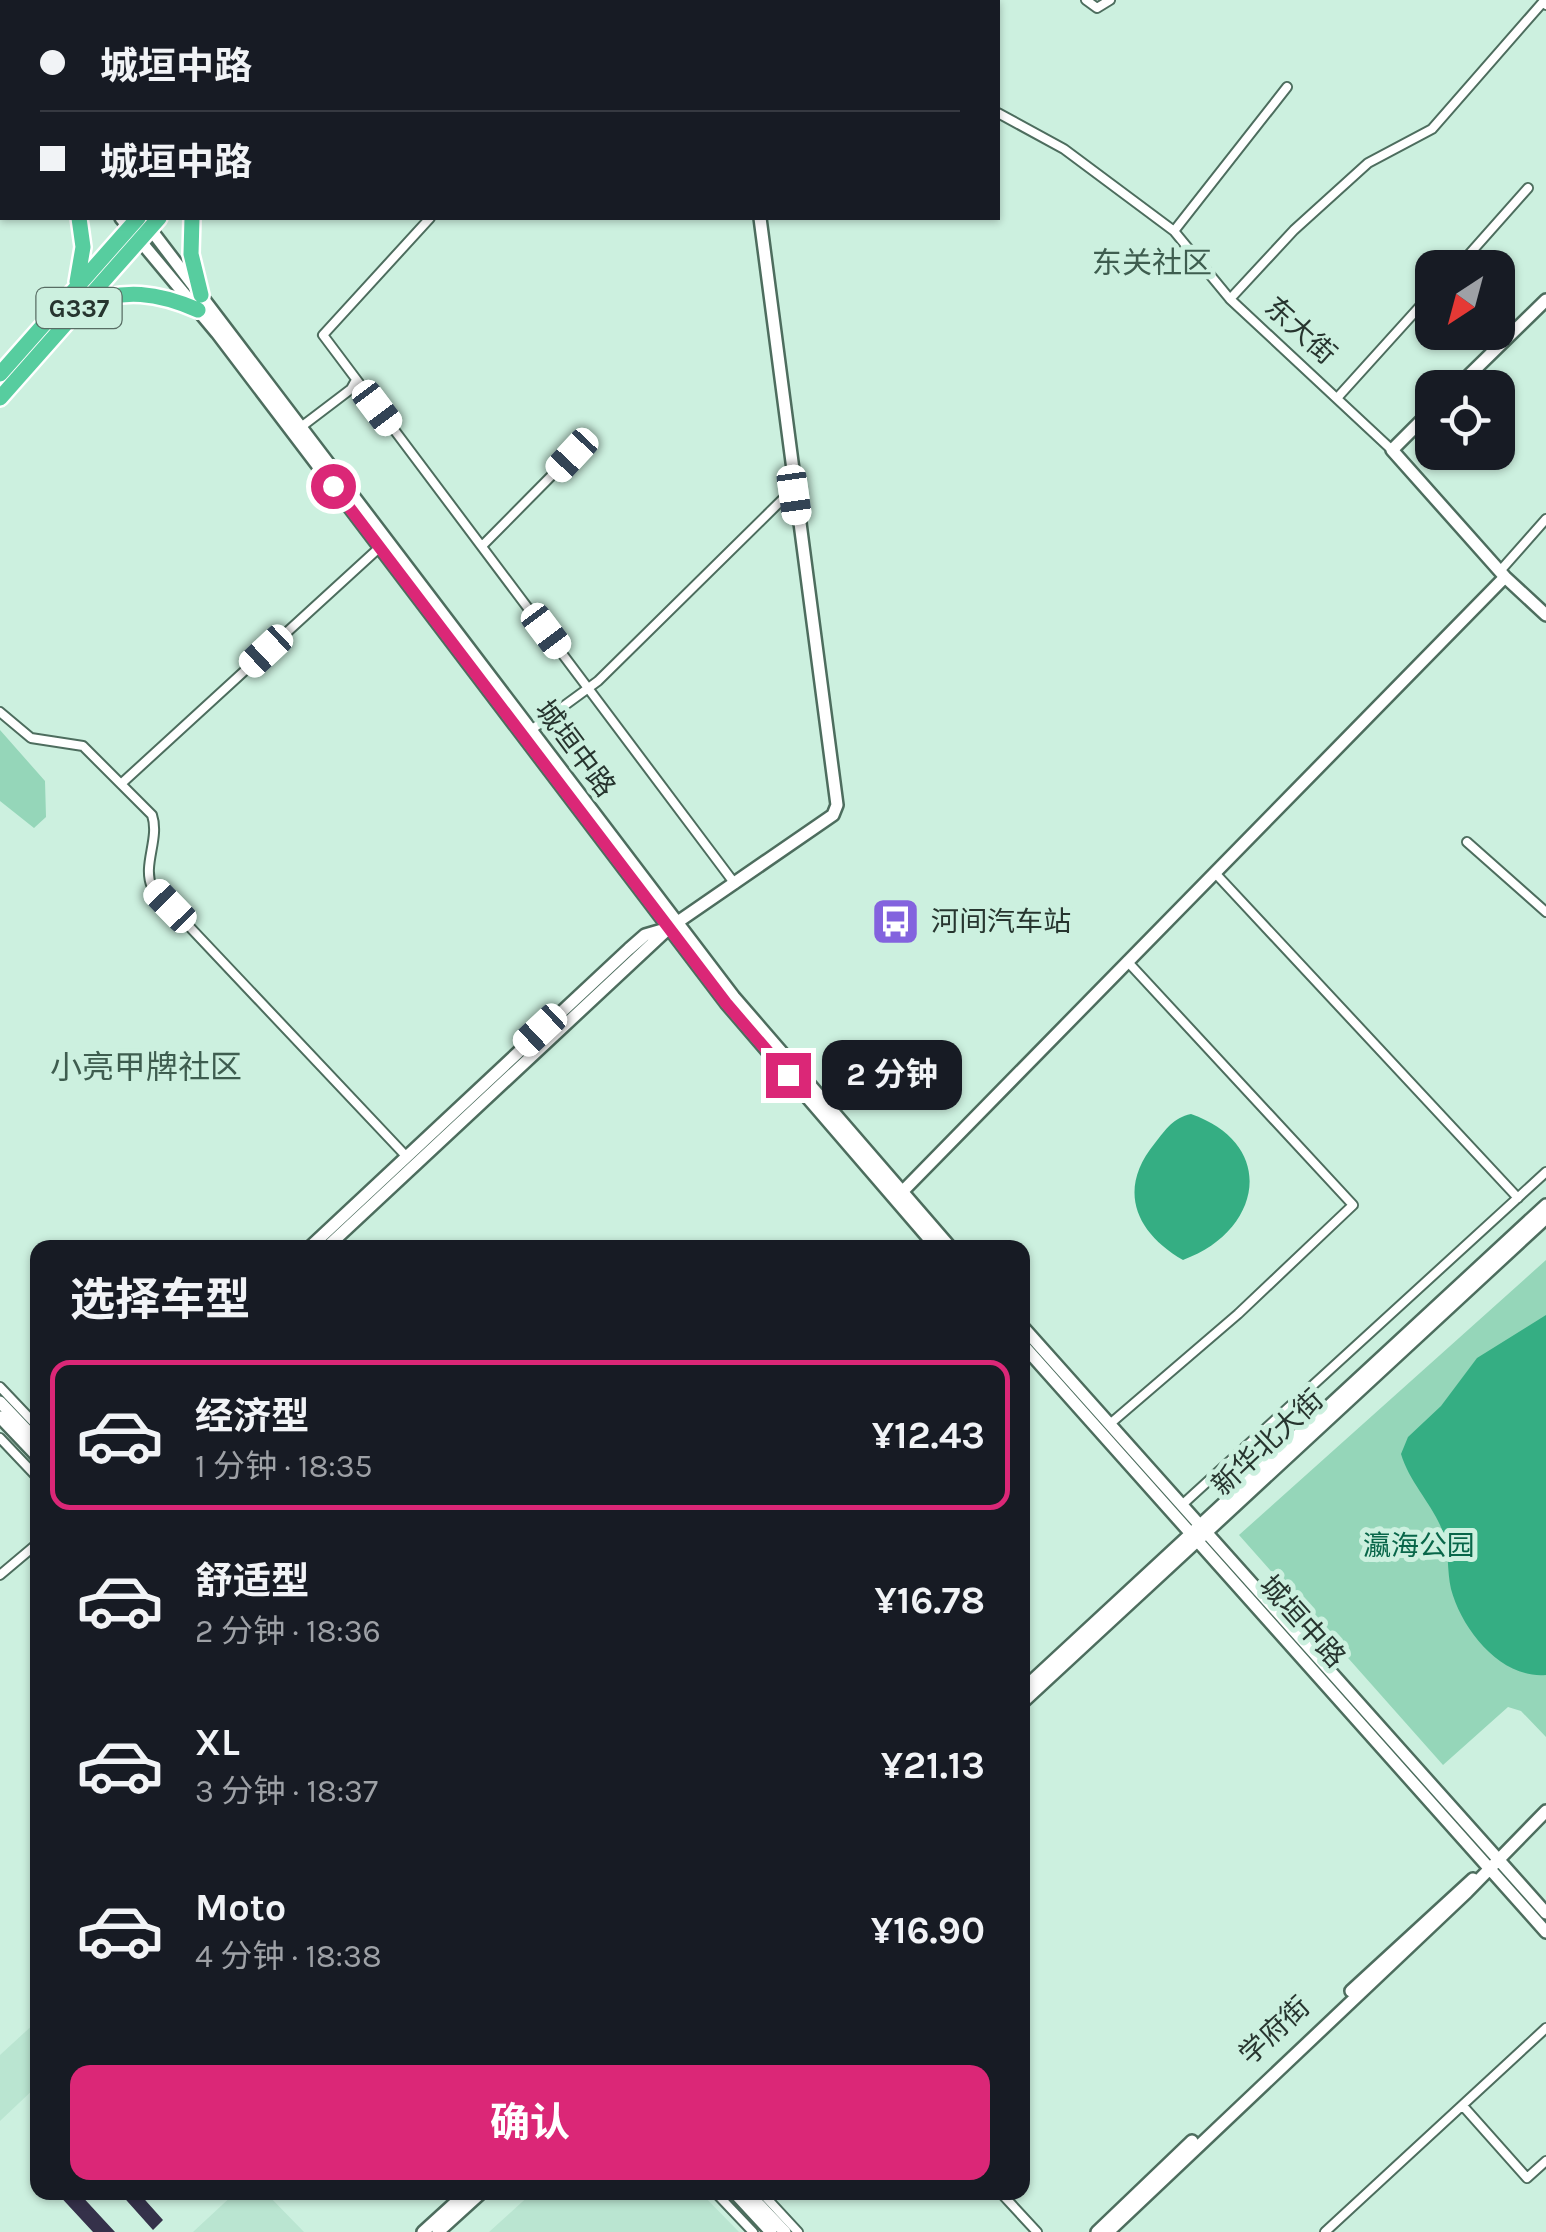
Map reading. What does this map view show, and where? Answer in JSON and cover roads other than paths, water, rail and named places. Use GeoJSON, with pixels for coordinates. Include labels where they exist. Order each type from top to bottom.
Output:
{"type":"FeatureCollection","features":[{"type":"Feature","properties":{"kind":"highway"},"geometry":{"type":"LineString","coordinates":[[74,289],[83,248],[80,220]]}},
{"type":"Feature","properties":{"kind":"highway"},"geometry":{"type":"LineString","coordinates":[[80,308],[129,293],[200,302],[191,254],[192,220]]}},
{"type":"Feature","properties":{"kind":"highway","name":"G337"},"geometry":{"type":"LineString","coordinates":[[0,374],[74,289],[140,223]]}},
{"type":"Feature","properties":{"kind":"highway","name":"G337"},"geometry":{"type":"LineString","coordinates":[[0,398],[80,308],[140,223]]}},
{"type":"Feature","properties":{"kind":"main road"},"geometry":{"type":"LineString","coordinates":[[335,1240],[673,925],[826,823],[837,805],[760,220]]}},
{"type":"Feature","properties":{"kind":"main road","name":"城垣中路"},"geometry":{"type":"LineString","coordinates":[[140,223],[380,547],[673,925],[944,1240]]}},
{"type":"Feature","properties":{"kind":"main road"},"geometry":{"type":"LineString","coordinates":[[1474,370],[1546,300]]}},
{"type":"Feature","properties":{"kind":"main road","name":"城垣中路"},"geometry":{"type":"LineString","coordinates":[[200,302],[301,427],[531,730],[726,1003],[930,1240]]}},
{"type":"Feature","properties":{"kind":"main road"},"geometry":{"type":"LineString","coordinates":[[1392,450],[1415,427]]}},
{"type":"Feature","properties":{"kind":"main road","name":"东大街"},"geometry":{"type":"LineString","coordinates":[[1392,450],[1503,574],[1546,615]]}},
{"type":"Feature","properties":{"kind":"main road"},"geometry":{"type":"LineString","coordinates":[[903,1190],[1216,874],[1503,574]]}},
{"type":"Feature","properties":{"kind":"main road"},"geometry":{"type":"LineString","coordinates":[[317,1240],[628,949],[645,935],[673,925]]}},
{"type":"Feature","properties":{"kind":"main road","name":"新华北大街"},"geometry":{"type":"LineString","coordinates":[[1030,1695],[1546,1205]]}},
{"type":"Feature","properties":{"kind":"main road","name":"新华北大街"},"geometry":{"type":"LineString","coordinates":[[1030,1683],[1546,1218]]}},
{"type":"Feature","properties":{"kind":"main road","name":"城垣中路"},"geometry":{"type":"LineString","coordinates":[[1030,1335],[1184,1504],[1199,1532]]}},
{"type":"Feature","properties":{"kind":"main road","name":"城垣中路"},"geometry":{"type":"LineString","coordinates":[[1030,1352],[1199,1532],[1494,1864],[1546,1932]]}},
{"type":"Feature","properties":{"kind":"main road"},"geometry":{"type":"LineString","coordinates":[[0,1402],[30,1434]]}},
{"type":"Feature","properties":{"kind":"main road"},"geometry":{"type":"LineString","coordinates":[[0,1417],[30,1449]]}},
{"type":"Feature","properties":{"kind":"main road","name":"学府街"},"geometry":{"type":"LineString","coordinates":[[1108,2232],[1546,1811]]}},
{"type":"Feature","properties":{"kind":"main road","name":"城垣中路"},"geometry":{"type":"LineString","coordinates":[[1494,1864],[1546,1913]]}},
{"type":"Feature","properties":{"kind":"main road","name":"学府街"},"geometry":{"type":"LineString","coordinates":[[1097,2232],[1462,1886],[1494,1864]]}},
{"type":"Feature","properties":{"kind":"main road"},"geometry":{"type":"LineString","coordinates":[[423,2232],[458,2200]]}},
{"type":"Feature","properties":{"kind":"main road"},"geometry":{"type":"LineString","coordinates":[[438,2232],[473,2200]]}},
{"type":"Feature","properties":{"kind":"main road"},"geometry":{"type":"LineString","coordinates":[[741,2200],[771,2232]]}},
{"type":"Feature","properties":{"kind":"main road"},"geometry":{"type":"LineString","coordinates":[[755,2200],[785,2232]]}},
{"type":"Feature","properties":{"kind":"street"},"geometry":{"type":"LineString","coordinates":[[1086,0],[1097,8],[1110,0]]}},
{"type":"Feature","properties":{"kind":"street"},"geometry":{"type":"LineString","coordinates":[[1230,299],[1294,230],[1368,162],[1432,129],[1543,2],[1546,5]]}},
{"type":"Feature","properties":{"kind":"street"},"geometry":{"type":"LineString","coordinates":[[1174,231],[1287,87]]}},
{"type":"Feature","properties":{"kind":"street","name":"东大街"},"geometry":{"type":"LineString","coordinates":[[1000,115],[1064,149],[1174,231],[1230,299],[1392,450]]}},
{"type":"Feature","properties":{"kind":"street"},"geometry":{"type":"LineString","coordinates":[[1473,250],[1528,188]]}},
{"type":"Feature","properties":{"kind":"street"},"geometry":{"type":"LineString","coordinates":[[428,220],[323,336],[736,884]]}},
{"type":"Feature","properties":{"kind":"street"},"geometry":{"type":"LineString","coordinates":[[1338,397],[1415,312]]}},
{"type":"Feature","properties":{"kind":"street"},"geometry":{"type":"LineString","coordinates":[[301,427],[351,389],[356,380]]}},
{"type":"Feature","properties":{"kind":"street"},"geometry":{"type":"LineString","coordinates":[[482,546],[572,455]]}},
{"type":"Feature","properties":{"kind":"street"},"geometry":{"type":"LineString","coordinates":[[531,730],[590,688],[793,489]]}},
{"type":"Feature","properties":{"kind":"street"},"geometry":{"type":"LineString","coordinates":[[1503,574],[1546,518]]}},
{"type":"Feature","properties":{"kind":"street"},"geometry":{"type":"LineString","coordinates":[[122,783],[380,547]]}},
{"type":"Feature","properties":{"kind":"street"},"geometry":{"type":"LineString","coordinates":[[0,712],[31,738],[83,746],[122,783],[155,821],[148,872],[152,888],[406,1156]]}},
{"type":"Feature","properties":{"kind":"street"},"geometry":{"type":"LineString","coordinates":[[1467,842],[1546,912]]}},
{"type":"Feature","properties":{"kind":"street"},"geometry":{"type":"LineString","coordinates":[[1216,874],[1518,1198]]}},
{"type":"Feature","properties":{"kind":"street"},"geometry":{"type":"LineString","coordinates":[[1111,1423],[1238,1314],[1353,1206],[1128,961]]}},
{"type":"Feature","properties":{"kind":"street"},"geometry":{"type":"LineString","coordinates":[[1184,1504],[1546,1172]]}},
{"type":"Feature","properties":{"kind":"street"},"geometry":{"type":"LineString","coordinates":[[0,1387],[30,1418]]}},
{"type":"Feature","properties":{"kind":"street"},"geometry":{"type":"LineString","coordinates":[[0,1438],[30,1470]]}},
{"type":"Feature","properties":{"kind":"street"},"geometry":{"type":"LineString","coordinates":[[0,1575],[30,1550]]}},
{"type":"Feature","properties":{"kind":"street"},"geometry":{"type":"LineString","coordinates":[[1325,2232],[1546,2028]]}},
{"type":"Feature","properties":{"kind":"street"},"geometry":{"type":"LineString","coordinates":[[1463,2106],[1527,2178],[1546,2161]]}},
{"type":"Feature","properties":{"kind":"street"},"geometry":{"type":"LineString","coordinates":[[723,2200],[753,2232]]}},
{"type":"Feature","properties":{"kind":"street"},"geometry":{"type":"LineString","coordinates":[[768,2200],[798,2232]]}},
{"type":"Feature","properties":{"kind":"street"},"geometry":{"type":"LineString","coordinates":[[1008,2200],[1038,2232]]}},
{"type":"Feature","properties":{"kind":"place","name":"河间汽车站"},"geometry":{"type":"Point","coordinates":[896,921]}},
{"type":"Feature","properties":{"kind":"district","name":"东关社区"},"geometry":{"type":"Point","coordinates":[1152,263]}},
{"type":"Feature","properties":{"kind":"district","name":"小亮甲牌社区"},"geometry":{"type":"Point","coordinates":[146,1067]}},
{"type":"Feature","properties":{"kind":"park label","name":"瀛海公园"},"geometry":{"type":"Point","coordinates":[1419,1545]}}]}
